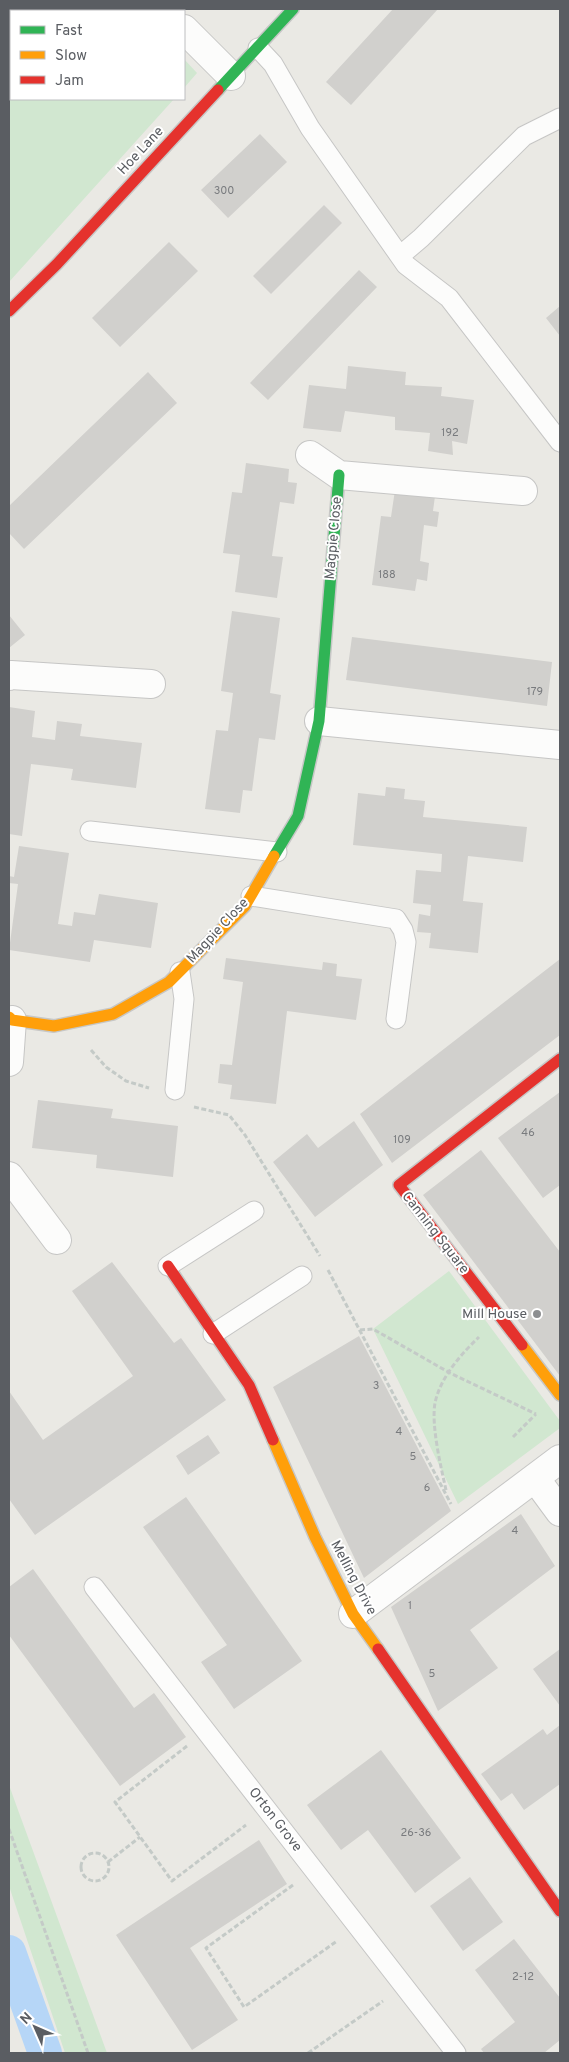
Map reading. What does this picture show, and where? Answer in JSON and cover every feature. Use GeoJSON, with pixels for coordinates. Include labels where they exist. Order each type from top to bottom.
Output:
{"type":"FeatureCollection","features":[{"type":"Feature","properties":{"kind":"street","name":"Hoe Lane"},"geometry":{"type":"LineString","coordinates":[[9,311],[56,264],[293,9]]}},
{"type":"Feature","properties":{"kind":"street"},"geometry":{"type":"LineString","coordinates":[[185,30],[231,76]]}},
{"type":"Feature","properties":{"kind":"street"},"geometry":{"type":"LineString","coordinates":[[310,455],[339,475],[523,491]]}},
{"type":"Feature","properties":{"kind":"street","name":"Magpie Close"},"geometry":{"type":"LineString","coordinates":[[9,1062],[10,1019],[54,1026],[113,1014],[169,982],[245,906],[298,816],[319,721],[339,475]]}},
{"type":"Feature","properties":{"kind":"street"},"geometry":{"type":"LineString","coordinates":[[9,676],[151,684]]}},
{"type":"Feature","properties":{"kind":"street"},"geometry":{"type":"LineString","coordinates":[[319,721],[560,745]]}},
{"type":"Feature","properties":{"kind":"street","name":"Canning Square"},"geometry":{"type":"LineString","coordinates":[[560,1060],[398,1185],[560,1395]]}},
{"type":"Feature","properties":{"kind":"street"},"geometry":{"type":"LineString","coordinates":[[9,1176],[57,1240]]}},
{"type":"Feature","properties":{"kind":"street","name":"Melling Drive"},"geometry":{"type":"LineString","coordinates":[[168,1266],[249,1386],[315,1537],[353,1614],[560,1911]]}},
{"type":"Feature","properties":{"kind":"street"},"geometry":{"type":"LineString","coordinates":[[353,1614],[560,1459]]}},
{"type":"Feature","properties":{"kind":"street"},"geometry":{"type":"LineString","coordinates":[[534,1478],[560,1512]]}},
{"type":"Feature","properties":{"kind":"lane"},"geometry":{"type":"LineString","coordinates":[[258,48],[273,64],[310,128],[406,265],[448,298],[560,442]]}},
{"type":"Feature","properties":{"kind":"lane"},"geometry":{"type":"LineString","coordinates":[[400,254],[421,238],[524,136],[560,118]]}},
{"type":"Feature","properties":{"kind":"lane"},"geometry":{"type":"LineString","coordinates":[[90,831],[277,852]]}},
{"type":"Feature","properties":{"kind":"lane"},"geometry":{"type":"LineString","coordinates":[[251,896],[396,919],[404,930],[406,942],[396,1019]]}},
{"type":"Feature","properties":{"kind":"lane"},"geometry":{"type":"LineString","coordinates":[[175,1090],[184,999],[180,972]]}},
{"type":"Feature","properties":{"kind":"lane"},"geometry":{"type":"LineString","coordinates":[[168,1266],[254,1211]]}},
{"type":"Feature","properties":{"kind":"lane"},"geometry":{"type":"LineString","coordinates":[[213,1334],[302,1276]]}},
{"type":"Feature","properties":{"kind":"lane","name":"Orton Grove"},"geometry":{"type":"LineString","coordinates":[[94,1587],[456,2053]]}},
{"type":"Feature","properties":{"kind":"path"},"geometry":{"type":"LineString","coordinates":[[54,1026],[89,1048],[106,1067],[126,1081],[154,1090]]}},
{"type":"Feature","properties":{"kind":"path"},"geometry":{"type":"LineString","coordinates":[[193,1106],[229,1115],[244,1135],[329,1272],[465,1531]]}},
{"type":"Feature","properties":{"kind":"path"},"geometry":{"type":"LineString","coordinates":[[447,1496],[437,1446],[435,1404],[442,1383],[459,1359],[500,1316]]}},
{"type":"Feature","properties":{"kind":"path"},"geometry":{"type":"LineString","coordinates":[[360,1330],[373,1329],[450,1373],[544,1417]]}},
{"type":"Feature","properties":{"kind":"path"},"geometry":{"type":"LineString","coordinates":[[206,1731],[115,1802],[172,1881],[266,1809]]}},
{"type":"Feature","properties":{"kind":"path"},"geometry":{"type":"LineString","coordinates":[[9,1829],[88,2053]]}},
{"type":"Feature","properties":{"kind":"path"},"geometry":{"type":"LineString","coordinates":[[108,1862],[140,1837]]}},
{"type":"Feature","properties":{"kind":"path"},"geometry":{"type":"LineString","coordinates":[[92,1853],[102,1855],[108,1862],[108,1875],[98,1882],[88,1880],[81,1871],[82,1861],[92,1853]]}},
{"type":"Feature","properties":{"kind":"path"},"geometry":{"type":"LineString","coordinates":[[314,1870],[206,1948],[244,2007],[358,1927]]}},
{"type":"Feature","properties":{"kind":"path"},"geometry":{"type":"LineString","coordinates":[[308,2053],[404,1987]]}},
{"type":"Feature","properties":{"kind":"green space"},"geometry":{"type":"Polygon","coordinates":[[[9,9],[136,9],[10,10],[10,100],[173,100],[9,282],[9,9]]]}},
{"type":"Feature","properties":{"kind":"green space"},"geometry":{"type":"Polygon","coordinates":[[[185,60],[197,73],[185,87],[185,60]]]}},
{"type":"Feature","properties":{"kind":"green space"},"geometry":{"type":"Polygon","coordinates":[[[449,1271],[560,1421],[560,1428],[458,1504],[373,1329],[449,1271]]]}},
{"type":"Feature","properties":{"kind":"green space"},"geometry":{"type":"Polygon","coordinates":[[[9,1785],[107,2053],[65,2053],[9,1886],[9,1785]]]}},
{"type":"Feature","properties":{"kind":"building"},"geometry":{"type":"Polygon","coordinates":[[[393,9],[438,9],[351,105],[326,82],[393,9]]]}},
{"type":"Feature","properties":{"kind":"building"},"geometry":{"type":"Polygon","coordinates":[[[260,134],[287,162],[228,218],[201,190],[260,134]]]}},
{"type":"Feature","properties":{"kind":"building"},"geometry":{"type":"Polygon","coordinates":[[[324,205],[342,223],[271,294],[253,276],[324,205]]]}},
{"type":"Feature","properties":{"kind":"building"},"geometry":{"type":"Polygon","coordinates":[[[169,242],[198,271],[120,347],[92,318],[169,242]]]}},
{"type":"Feature","properties":{"kind":"building"},"geometry":{"type":"Polygon","coordinates":[[[359,270],[377,287],[268,400],[250,383],[359,270]]]}},
{"type":"Feature","properties":{"kind":"building"},"geometry":{"type":"Polygon","coordinates":[[[560,306],[560,336],[546,318],[560,306]]]}},
{"type":"Feature","properties":{"kind":"building"},"geometry":{"type":"Polygon","coordinates":[[[348,366],[406,372],[405,385],[442,387],[441,396],[474,400],[467,444],[452,441],[453,455],[428,451],[430,433],[395,430],[395,417],[345,411],[341,432],[303,428],[309,385],[346,389],[348,366]]]}},
{"type":"Feature","properties":{"kind":"building"},"geometry":{"type":"Polygon","coordinates":[[[148,372],[177,403],[24,549],[9,533],[9,506],[148,372]]]}},
{"type":"Feature","properties":{"kind":"building"},"geometry":{"type":"Polygon","coordinates":[[[246,463],[289,469],[288,482],[297,483],[294,504],[280,502],[272,556],[283,557],[277,598],[235,592],[240,555],[223,553],[232,492],[242,493],[246,463]]]}},
{"type":"Feature","properties":{"kind":"building"},"geometry":{"type":"Polygon","coordinates":[[[395,490],[435,496],[433,511],[439,512],[437,527],[424,525],[420,561],[429,563],[427,581],[417,579],[415,591],[372,585],[381,516],[391,517],[395,490]]]}},
{"type":"Feature","properties":{"kind":"building"},"geometry":{"type":"Polygon","coordinates":[[[232,611],[280,618],[270,693],[281,695],[275,740],[259,738],[252,791],[243,790],[240,813],[205,809],[216,730],[228,731],[233,693],[221,691],[232,611]]]}},
{"type":"Feature","properties":{"kind":"building"},"geometry":{"type":"Polygon","coordinates":[[[9,615],[25,635],[9,648],[9,615]]]}},
{"type":"Feature","properties":{"kind":"building"},"geometry":{"type":"Polygon","coordinates":[[[352,637],[552,662],[547,706],[346,680],[352,637]]]}},
{"type":"Feature","properties":{"kind":"building"},"geometry":{"type":"Polygon","coordinates":[[[9,707],[35,711],[32,737],[55,740],[57,721],[82,724],[80,736],[142,743],[136,788],[71,780],[73,769],[31,764],[22,836],[9,834],[9,707]]]}},
{"type":"Feature","properties":{"kind":"building"},"geometry":{"type":"Polygon","coordinates":[[[386,787],[405,789],[404,799],[425,801],[423,817],[527,827],[523,862],[468,856],[463,901],[483,903],[478,953],[429,948],[431,933],[417,932],[419,914],[430,916],[431,905],[413,903],[416,870],[441,872],[442,854],[353,845],[358,793],[385,796],[386,787]]]}},
{"type":"Feature","properties":{"kind":"building"},"geometry":{"type":"Polygon","coordinates":[[[19,846],[69,853],[58,924],[72,926],[74,912],[95,915],[99,894],[158,903],[151,948],[94,940],[90,962],[9,950],[18,884],[9,883],[9,876],[14,877],[19,846]]]}},
{"type":"Feature","properties":{"kind":"building"},"geometry":{"type":"Polygon","coordinates":[[[226,958],[322,970],[323,962],[337,964],[336,976],[362,979],[356,1020],[287,1011],[276,1104],[230,1099],[232,1085],[218,1083],[220,1064],[232,1065],[243,982],[223,979],[226,958]]]}},
{"type":"Feature","properties":{"kind":"building"},"geometry":{"type":"Polygon","coordinates":[[[560,959],[560,1035],[392,1163],[360,1114],[560,959]]]}},
{"type":"Feature","properties":{"kind":"building"},"geometry":{"type":"Polygon","coordinates":[[[560,1092],[560,1185],[543,1198],[498,1138],[560,1092]]]}},
{"type":"Feature","properties":{"kind":"building"},"geometry":{"type":"Polygon","coordinates":[[[38,1100],[113,1109],[111,1118],[178,1126],[173,1177],[96,1168],[97,1155],[32,1148],[38,1100]]]}},
{"type":"Feature","properties":{"kind":"building"},"geometry":{"type":"Polygon","coordinates":[[[354,1121],[383,1165],[315,1217],[273,1162],[307,1134],[318,1148],[354,1121]]]}},
{"type":"Feature","properties":{"kind":"building","name":"Mill House"},"geometry":{"type":"Polygon","coordinates":[[[481,1150],[560,1252],[560,1376],[423,1195],[481,1150]]]}},
{"type":"Feature","properties":{"kind":"building"},"geometry":{"type":"Polygon","coordinates":[[[112,1262],[174,1343],[181,1338],[226,1400],[35,1535],[9,1499],[9,1391],[43,1440],[133,1376],[72,1291],[112,1262]]]}},
{"type":"Feature","properties":{"kind":"building"},"geometry":{"type":"Polygon","coordinates":[[[359,1336],[451,1511],[364,1578],[273,1387],[359,1336]]]}},
{"type":"Feature","properties":{"kind":"building"},"geometry":{"type":"Polygon","coordinates":[[[208,1435],[220,1453],[188,1475],[176,1456],[208,1435]]]}},
{"type":"Feature","properties":{"kind":"building"},"geometry":{"type":"Polygon","coordinates":[[[186,1497],[302,1661],[234,1709],[201,1662],[227,1645],[143,1527],[186,1497]]]}},
{"type":"Feature","properties":{"kind":"building"},"geometry":{"type":"Polygon","coordinates":[[[521,1514],[555,1566],[470,1630],[498,1668],[438,1711],[391,1607],[521,1514]]]}},
{"type":"Feature","properties":{"kind":"building"},"geometry":{"type":"Polygon","coordinates":[[[33,1569],[134,1708],[154,1693],[186,1737],[120,1786],[9,1635],[9,1587],[33,1569]]]}},
{"type":"Feature","properties":{"kind":"building"},"geometry":{"type":"Polygon","coordinates":[[[560,1649],[560,1706],[533,1669],[560,1649]]]}},
{"type":"Feature","properties":{"kind":"building"},"geometry":{"type":"Polygon","coordinates":[[[560,1725],[560,1784],[524,1810],[512,1793],[501,1801],[481,1774],[543,1729],[547,1735],[560,1725]]]}},
{"type":"Feature","properties":{"kind":"building"},"geometry":{"type":"Polygon","coordinates":[[[381,1750],[461,1858],[415,1893],[368,1830],[341,1850],[307,1805],[381,1750]]]}},
{"type":"Feature","properties":{"kind":"building"},"geometry":{"type":"Polygon","coordinates":[[[259,1840],[287,1884],[190,1948],[238,2020],[192,2050],[116,1935],[259,1840]]]}},
{"type":"Feature","properties":{"kind":"building"},"geometry":{"type":"Polygon","coordinates":[[[470,1877],[503,1922],[463,1951],[430,1906],[470,1877]]]}},
{"type":"Feature","properties":{"kind":"building"},"geometry":{"type":"Polygon","coordinates":[[[514,1939],[560,1998],[560,2040],[544,2053],[484,2053],[481,2049],[515,2022],[475,1970],[514,1939]]]}},
{"type":"Feature","properties":{"kind":"waterway"},"geometry":{"type":"LineString","coordinates":[[9,1952],[45,2053]]}},
{"type":"Feature","properties":{"kind":"traffic: fast"},"geometry":{"type":"LineString","coordinates":[[218,90],[293,9]]}},
{"type":"Feature","properties":{"kind":"traffic: fast"},"geometry":{"type":"LineString","coordinates":[[274,856],[298,816],[319,721],[339,475]]}},
{"type":"Feature","properties":{"kind":"traffic: slow"},"geometry":{"type":"LineString","coordinates":[[9,1017],[12,1020],[54,1026],[113,1014],[169,982],[245,906],[274,856]]}},
{"type":"Feature","properties":{"kind":"traffic: slow"},"geometry":{"type":"LineString","coordinates":[[522,1345],[560,1395]]}},
{"type":"Feature","properties":{"kind":"traffic: slow"},"geometry":{"type":"LineString","coordinates":[[273,1440],[315,1537],[353,1614],[378,1649]]}},
{"type":"Feature","properties":{"kind":"traffic: jam"},"geometry":{"type":"LineString","coordinates":[[9,311],[57,264],[218,90]]}},
{"type":"Feature","properties":{"kind":"traffic: jam"},"geometry":{"type":"LineString","coordinates":[[522,1345],[399,1185],[560,1059]]}},
{"type":"Feature","properties":{"kind":"traffic: jam"},"geometry":{"type":"LineString","coordinates":[[168,1266],[249,1385],[273,1440]]}},
{"type":"Feature","properties":{"kind":"traffic: jam"},"geometry":{"type":"LineString","coordinates":[[378,1649],[560,1911]]}},
{"type":"Feature","properties":{"kind":"place","name":"Mill House"},"geometry":{"type":"Point","coordinates":[537,1314]}}]}
